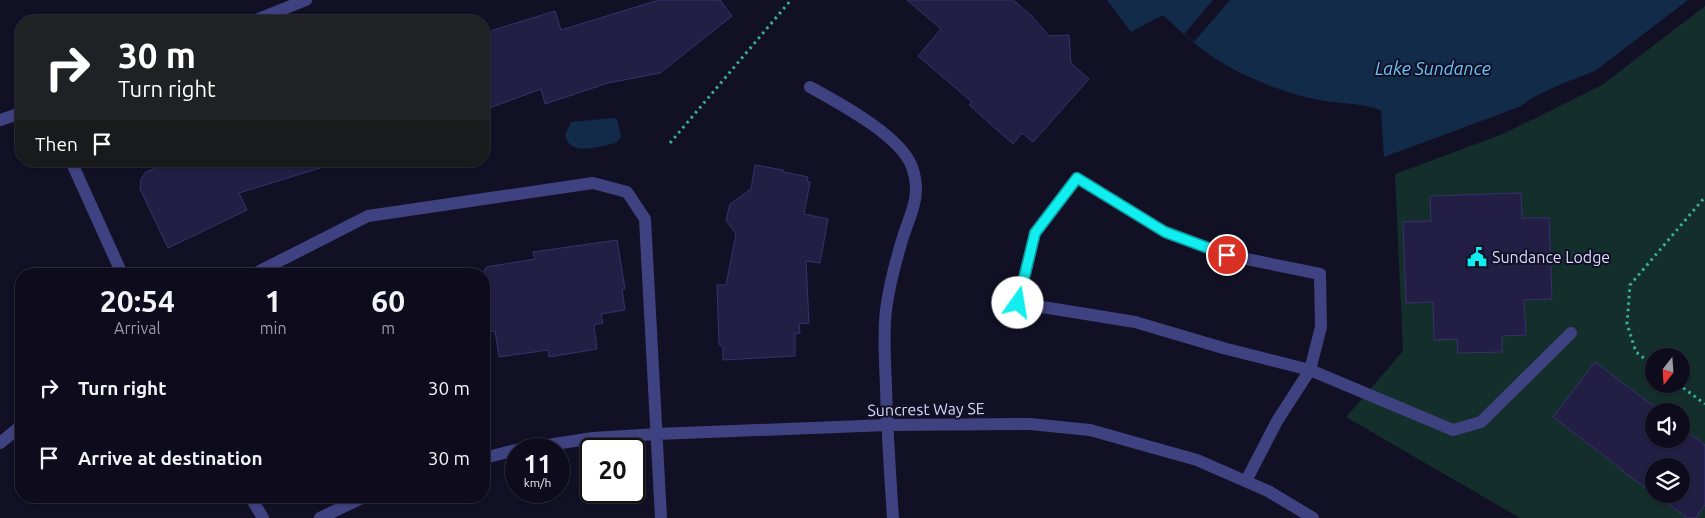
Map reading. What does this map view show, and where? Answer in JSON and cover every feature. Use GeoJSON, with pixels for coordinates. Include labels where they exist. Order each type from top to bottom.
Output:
{"type":"FeatureCollection","features":[{"type":"Feature","properties":{"kind":"street"},"geometry":{"type":"LineString","coordinates":[[269,15],[306,0]]}},
{"type":"Feature","properties":{"kind":"street"},"geometry":{"type":"LineString","coordinates":[[810,87],[855,112],[900,147],[912,167],[917,194],[914,211],[904,236],[886,310],[884,348],[893,518]]}},
{"type":"Feature","properties":{"kind":"street"},"geometry":{"type":"LineString","coordinates":[[0,120],[15,115]]}},
{"type":"Feature","properties":{"kind":"street"},"geometry":{"type":"LineString","coordinates":[[74,167],[119,268]]}},
{"type":"Feature","properties":{"kind":"street"},"geometry":{"type":"LineString","coordinates":[[1246,481],[1277,421],[1310,370],[1321,327],[1320,274],[1227,255],[1165,232],[1077,178],[1035,233],[1018,303],[1136,322],[1223,348],[1310,370],[1453,430],[1482,422],[1571,333]]}},
{"type":"Feature","properties":{"kind":"street"},"geometry":{"type":"LineString","coordinates":[[266,268],[368,216],[593,183],[627,192],[646,219],[661,518]]}},
{"type":"Feature","properties":{"kind":"street","name":"Suncrest Way SE"},"geometry":{"type":"LineString","coordinates":[[570,442],[593,438],[657,434],[887,425],[1030,424],[1090,430],[1197,460],[1268,491],[1313,518]]}},
{"type":"Feature","properties":{"kind":"street"},"geometry":{"type":"LineString","coordinates":[[0,443],[15,431]]}},
{"type":"Feature","properties":{"kind":"street"},"geometry":{"type":"LineString","coordinates":[[490,456],[505,453]]}},
{"type":"Feature","properties":{"kind":"street"},"geometry":{"type":"LineString","coordinates":[[254,503],[263,518]]}},
{"type":"Feature","properties":{"kind":"street"},"geometry":{"type":"LineString","coordinates":[[320,518],[351,503]]}},
{"type":"Feature","properties":{"kind":"path"},"geometry":{"type":"LineString","coordinates":[[670,143],[791,0]]}},
{"type":"Feature","properties":{"kind":"path"},"geometry":{"type":"LineString","coordinates":[[1645,359],[1636,352],[1626,324],[1630,285],[1705,197]]}},
{"type":"Feature","properties":{"kind":"path"},"geometry":{"type":"LineString","coordinates":[[1690,393],[1705,404]]}},
{"type":"Feature","properties":{"kind":"green space"},"geometry":{"type":"Polygon","coordinates":[[[1705,6],[1705,518],[1520,518],[1346,417],[1403,351],[1395,174],[1503,134],[1602,85],[1705,6]]]}},
{"type":"Feature","properties":{"kind":"water","name":"Lake Sundance"},"geometry":{"type":"Polygon","coordinates":[[[1107,0],[1688,0],[1595,71],[1561,84],[1532,98],[1519,107],[1384,157],[1381,110],[1310,98],[1254,79],[1228,66],[1203,50],[1163,15],[1131,32],[1107,0]]]}},
{"type":"Feature","properties":{"kind":"water"},"geometry":{"type":"Polygon","coordinates":[[[617,119],[621,137],[616,143],[586,149],[573,146],[568,142],[565,135],[571,122],[617,119]]]}},
{"type":"Feature","properties":{"kind":"pier"},"geometry":{"type":"Polygon","coordinates":[[[1213,0],[1230,0],[1194,42],[1184,34],[1213,0]]]}},
{"type":"Feature","properties":{"kind":"building"},"geometry":{"type":"Polygon","coordinates":[[[659,0],[720,0],[732,16],[660,73],[608,83],[545,104],[541,89],[490,108],[490,31],[555,11],[561,30],[659,0]]]}},
{"type":"Feature","properties":{"kind":"building"},"geometry":{"type":"Polygon","coordinates":[[[907,0],[1013,0],[1031,15],[1049,36],[1069,35],[1071,63],[1089,79],[1033,142],[1022,133],[1013,144],[969,105],[972,102],[918,56],[941,29],[907,0]]]}},
{"type":"Feature","properties":{"kind":"building"},"geometry":{"type":"Polygon","coordinates":[[[755,165],[808,177],[807,181],[810,182],[804,214],[828,219],[820,263],[806,261],[809,323],[799,324],[800,333],[795,334],[795,356],[723,360],[723,348],[719,344],[717,285],[726,285],[736,234],[726,220],[730,204],[751,189],[755,165]]]}},
{"type":"Feature","properties":{"kind":"building"},"geometry":{"type":"Polygon","coordinates":[[[158,167],[320,168],[239,193],[247,210],[168,248],[140,189],[141,179],[146,172],[158,167]]]}},
{"type":"Feature","properties":{"kind":"building","name":"Sundance Lodge"},"geometry":{"type":"Polygon","coordinates":[[[1521,193],[1522,218],[1549,218],[1552,299],[1524,300],[1526,335],[1502,336],[1502,352],[1458,353],[1457,339],[1434,340],[1433,302],[1406,303],[1403,222],[1431,221],[1430,196],[1521,193]]]}},
{"type":"Feature","properties":{"kind":"building"},"geometry":{"type":"Polygon","coordinates":[[[617,240],[625,289],[622,289],[625,310],[601,314],[603,323],[594,325],[597,349],[549,357],[548,350],[499,357],[495,331],[490,332],[490,268],[486,267],[535,259],[533,252],[617,240]]]}},
{"type":"Feature","properties":{"kind":"building"},"geometry":{"type":"Polygon","coordinates":[[[1595,362],[1649,403],[1645,403],[1645,448],[1690,448],[1690,434],[1705,445],[1705,505],[1696,518],[1687,518],[1667,503],[1690,503],[1690,458],[1645,458],[1645,487],[1553,417],[1595,362]]]}},
{"type":"Feature","properties":{"kind":"place","name":"Sundance Lodge"},"geometry":{"type":"Point","coordinates":[1477,257]}},
{"type":"Feature","properties":{"kind":"route"},"geometry":{"type":"LineString","coordinates":[[1018,303],[1035,233],[1077,178],[1165,232],[1227,255]]}}]}
